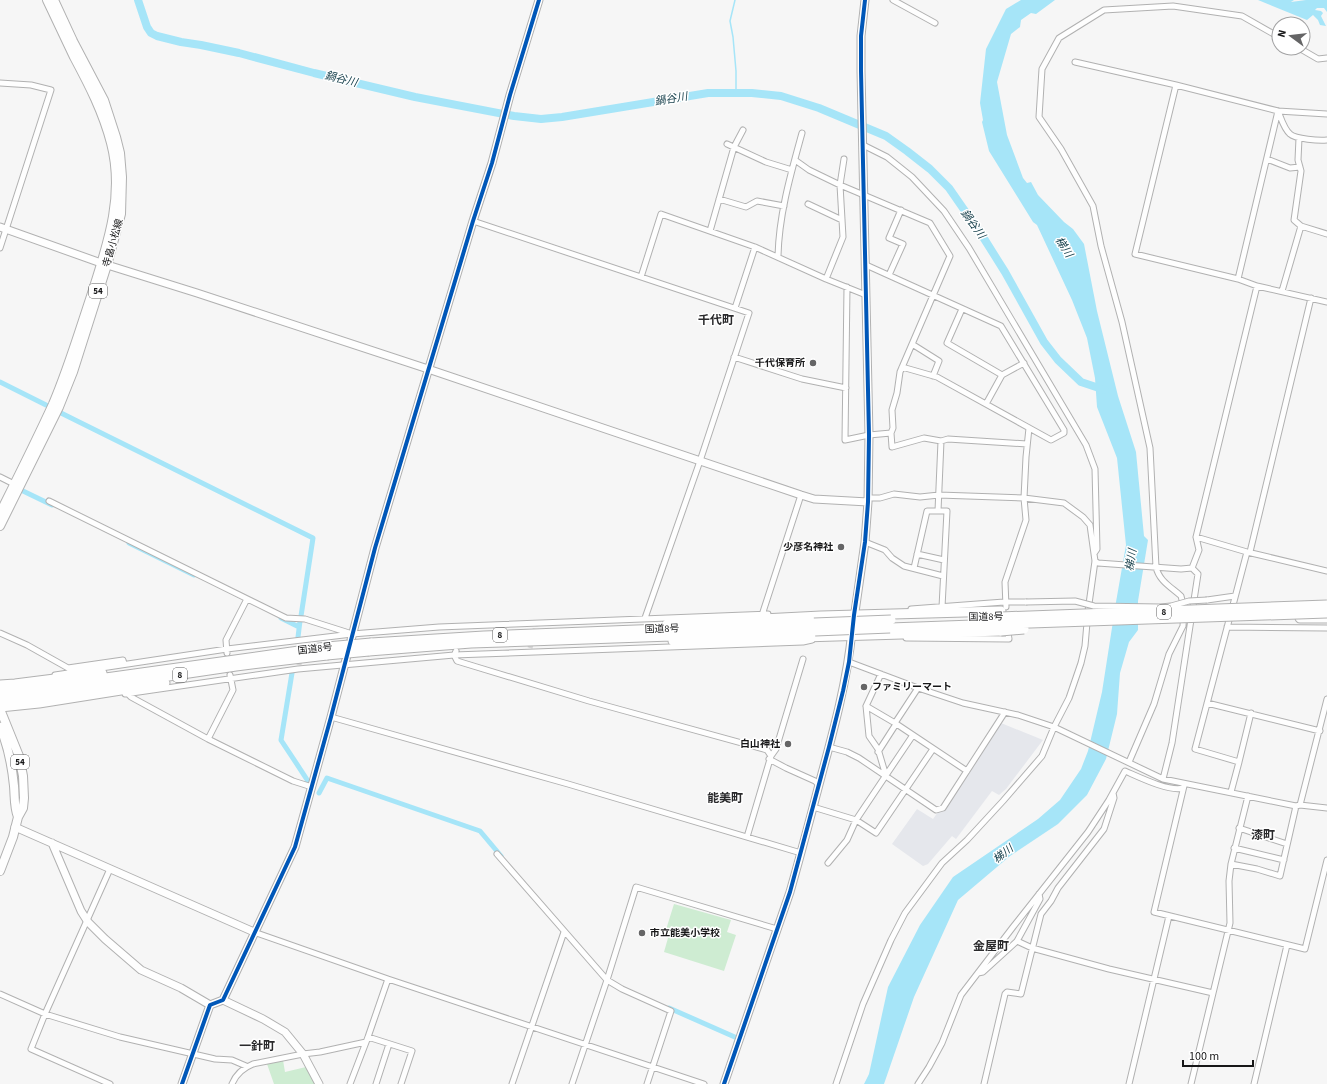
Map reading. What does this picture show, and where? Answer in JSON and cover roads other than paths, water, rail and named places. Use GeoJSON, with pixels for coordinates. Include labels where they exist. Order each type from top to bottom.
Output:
{"type":"FeatureCollection","features":[{"type":"Feature","properties":{"kind":"highway"},"geometry":{"type":"LineString","coordinates":[[1273,610],[1327,601]]}},
{"type":"Feature","properties":{"kind":"highway","name":"国道8号"},"geometry":{"type":"LineString","coordinates":[[370,647],[579,639],[600,642],[646,630],[814,624],[889,628],[1003,618],[1106,617],[1273,610],[1327,605]]}},
{"type":"Feature","properties":{"kind":"highway","name":"国道8号"},"geometry":{"type":"LineString","coordinates":[[1273,610],[1327,612]]}},
{"type":"Feature","properties":{"kind":"highway"},"geometry":{"type":"LineString","coordinates":[[1273,610],[1288,618],[1327,618]]}},
{"type":"Feature","properties":{"kind":"highway"},"geometry":{"type":"LineString","coordinates":[[814,624],[854,615],[880,614],[1003,618],[1061,626],[1106,617]]}},
{"type":"Feature","properties":{"kind":"highway"},"geometry":{"type":"LineString","coordinates":[[646,630],[699,641],[852,636],[889,628],[1003,618]]}},
{"type":"Feature","properties":{"kind":"highway","name":"国道8号"},"geometry":{"type":"LineString","coordinates":[[0,691],[36,696],[257,657],[484,636],[593,632],[629,634]]}},
{"type":"Feature","properties":{"kind":"highway","name":"国道8号"},"geometry":{"type":"LineString","coordinates":[[0,699],[149,686],[195,677],[236,666],[327,651]]}},
{"type":"Feature","properties":{"kind":"highway"},"geometry":{"type":"LineString","coordinates":[[0,685],[218,658],[257,657]]}},
{"type":"Feature","properties":{"kind":"highway","name":"8"},"geometry":{"type":"LineString","coordinates":[[0,708],[36,696]]}},
{"type":"Feature","properties":{"kind":"main road","name":"寺畠小松線"},"geometry":{"type":"LineString","coordinates":[[0,526],[60,407],[73,372],[104,264],[113,221],[115,200],[116,170],[111,144],[104,120],[89,83],[75,58],[47,0]]}},
{"type":"Feature","properties":{"kind":"main road","name":"寺畠小松線"},"geometry":{"type":"LineString","coordinates":[[0,512],[37,438],[61,385],[121,214],[122,177],[120,153],[116,137],[104,100],[73,41],[54,0]]}},
{"type":"Feature","properties":{"kind":"main road","name":"54"},"geometry":{"type":"LineString","coordinates":[[0,708],[14,744],[23,776],[23,808],[18,818],[0,871]]}},
{"type":"Feature","properties":{"kind":"main road","name":"54"},"geometry":{"type":"LineString","coordinates":[[0,727],[6,742],[12,768],[18,818]]}},
{"type":"Feature","properties":{"kind":"street"},"geometry":{"type":"LineString","coordinates":[[182,1084],[210,1005],[223,1000],[295,847],[375,548],[473,220],[492,163],[510,95],[539,0]]}},
{"type":"Feature","properties":{"kind":"street"},"geometry":{"type":"LineString","coordinates":[[724,1084],[790,892],[829,748],[849,662],[854,615],[865,542],[868,500],[869,435],[861,36],[865,0]]}},
{"type":"Feature","properties":{"kind":"street"},"geometry":{"type":"LineString","coordinates":[[893,0],[935,23]]}},
{"type":"Feature","properties":{"kind":"street"},"geometry":{"type":"LineString","coordinates":[[1127,762],[1154,704],[1169,654],[1183,626],[1184,608],[1182,596],[1165,583],[1158,575],[1155,567],[1150,448],[1122,322],[1093,206],[1062,149],[1039,117],[1042,69],[1059,38],[1104,10],[1173,6],[1242,16],[1271,32]]}},
{"type":"Feature","properties":{"kind":"street"},"geometry":{"type":"LineString","coordinates":[[1311,55],[1318,59],[1327,58]]}},
{"type":"Feature","properties":{"kind":"street"},"geometry":{"type":"LineString","coordinates":[[1075,62],[1176,85],[1278,111],[1327,114]]}},
{"type":"Feature","properties":{"kind":"street"},"geometry":{"type":"LineString","coordinates":[[0,83],[31,85],[51,90],[3,228],[0,248]]}},
{"type":"Feature","properties":{"kind":"street"},"geometry":{"type":"LineString","coordinates":[[1176,85],[1135,254],[1238,279],[1257,286],[1327,302]]}},
{"type":"Feature","properties":{"kind":"street"},"geometry":{"type":"LineString","coordinates":[[1278,111],[1290,134],[1299,138],[1327,140]]}},
{"type":"Feature","properties":{"kind":"street"},"geometry":{"type":"LineString","coordinates":[[1238,279],[1278,111]]}},
{"type":"Feature","properties":{"kind":"street"},"geometry":{"type":"LineString","coordinates":[[710,231],[734,147],[742,130]]}},
{"type":"Feature","properties":{"kind":"street"},"geometry":{"type":"LineString","coordinates":[[778,256],[778,245],[784,206],[802,133]]}},
{"type":"Feature","properties":{"kind":"street"},"geometry":{"type":"LineString","coordinates":[[1299,138],[1298,160],[1301,171],[1294,220],[1301,226],[1327,234]]}},
{"type":"Feature","properties":{"kind":"street"},"geometry":{"type":"LineString","coordinates":[[727,144],[766,162],[792,170]]}},
{"type":"Feature","properties":{"kind":"street"},"geometry":{"type":"LineString","coordinates":[[836,1084],[863,1004],[891,940],[906,913],[942,863],[967,840],[1042,756],[1068,698],[1083,657],[1097,549],[1095,469],[1086,445],[969,248],[944,211],[912,177],[888,157],[863,145]]}},
{"type":"Feature","properties":{"kind":"street"},"geometry":{"type":"LineString","coordinates":[[826,279],[843,237],[840,185],[844,159]]}},
{"type":"Feature","properties":{"kind":"street"},"geometry":{"type":"LineString","coordinates":[[1267,159],[1290,168],[1300,167]]}},
{"type":"Feature","properties":{"kind":"street"},"geometry":{"type":"LineString","coordinates":[[795,160],[809,170],[840,185],[930,223],[950,256],[902,367],[892,410],[892,447],[924,438],[941,441],[948,439],[1027,444]]}},
{"type":"Feature","properties":{"kind":"street"},"geometry":{"type":"LineString","coordinates":[[719,199],[746,207],[757,201],[784,206]]}},
{"type":"Feature","properties":{"kind":"street"},"geometry":{"type":"LineString","coordinates":[[808,204],[842,220]]}},
{"type":"Feature","properties":{"kind":"street"},"geometry":{"type":"LineString","coordinates":[[889,275],[903,244],[889,238],[901,210]]}},
{"type":"Feature","properties":{"kind":"street"},"geometry":{"type":"LineString","coordinates":[[641,277],[661,214],[778,256],[780,259],[866,295]]}},
{"type":"Feature","properties":{"kind":"street"},"geometry":{"type":"LineString","coordinates":[[473,220],[749,313],[646,630]]}},
{"type":"Feature","properties":{"kind":"street"},"geometry":{"type":"LineString","coordinates":[[1282,291],[1301,226]]}},
{"type":"Feature","properties":{"kind":"street"},"geometry":{"type":"LineString","coordinates":[[3,228],[104,264],[197,292],[814,499],[868,500],[894,494],[920,497],[939,495],[1024,498],[1064,503],[1083,517],[1090,525],[1096,560]]}},
{"type":"Feature","properties":{"kind":"street"},"geometry":{"type":"LineString","coordinates":[[735,308],[755,247]]}},
{"type":"Feature","properties":{"kind":"street"},"geometry":{"type":"LineString","coordinates":[[866,264],[1000,326],[1024,363],[1064,430],[1064,433],[1051,440],[937,377],[902,367]]}},
{"type":"Feature","properties":{"kind":"street"},"geometry":{"type":"LineString","coordinates":[[1192,568],[1199,550],[1196,538],[1257,286]]}},
{"type":"Feature","properties":{"kind":"street"},"geometry":{"type":"LineString","coordinates":[[847,287],[845,440],[869,435],[891,433]]}},
{"type":"Feature","properties":{"kind":"street"},"geometry":{"type":"LineString","coordinates":[[1239,762],[1196,749],[1235,596],[1248,552],[1311,298]]}},
{"type":"Feature","properties":{"kind":"street"},"geometry":{"type":"LineString","coordinates":[[962,308],[947,343],[1002,375]]}},
{"type":"Feature","properties":{"kind":"street"},"geometry":{"type":"LineString","coordinates":[[912,344],[939,361],[933,376]]}},
{"type":"Feature","properties":{"kind":"street"},"geometry":{"type":"LineString","coordinates":[[734,357],[802,379],[846,388]]}},
{"type":"Feature","properties":{"kind":"street"},"geometry":{"type":"LineString","coordinates":[[986,404],[1002,375],[1024,363]]}},
{"type":"Feature","properties":{"kind":"street"},"geometry":{"type":"LineString","coordinates":[[1003,618],[1005,582],[1026,520],[1024,498],[1029,428]]}},
{"type":"Feature","properties":{"kind":"street"},"geometry":{"type":"LineString","coordinates":[[938,511],[941,441]]}},
{"type":"Feature","properties":{"kind":"street"},"geometry":{"type":"LineString","coordinates":[[0,477],[14,484]]}},
{"type":"Feature","properties":{"kind":"street"},"geometry":{"type":"LineString","coordinates":[[762,615],[801,495]]}},
{"type":"Feature","properties":{"kind":"street"},"geometry":{"type":"LineString","coordinates":[[49,501],[286,618],[305,619],[352,634]]}},
{"type":"Feature","properties":{"kind":"street"},"geometry":{"type":"LineString","coordinates":[[914,568],[927,511],[947,511],[942,606]]}},
{"type":"Feature","properties":{"kind":"street"},"geometry":{"type":"LineString","coordinates":[[1196,538],[1327,571]]}},
{"type":"Feature","properties":{"kind":"street"},"geometry":{"type":"LineString","coordinates":[[865,542],[885,550],[892,558],[904,566],[944,576]]}},
{"type":"Feature","properties":{"kind":"street"},"geometry":{"type":"LineString","coordinates":[[917,554],[944,560]]}},
{"type":"Feature","properties":{"kind":"street"},"geometry":{"type":"LineString","coordinates":[[1096,560],[1155,567],[1181,569],[1192,568]]}},
{"type":"Feature","properties":{"kind":"street"},"geometry":{"type":"LineString","coordinates":[[1163,779],[1172,743],[1198,574],[1192,568]]}},
{"type":"Feature","properties":{"kind":"street"},"geometry":{"type":"LineString","coordinates":[[880,614],[893,611],[942,606],[1003,618],[1026,602],[1075,601],[1094,606],[1160,607],[1171,606],[1189,601],[1235,596]]}},
{"type":"Feature","properties":{"kind":"street"},"geometry":{"type":"LineString","coordinates":[[227,651],[226,640],[246,599]]}},
{"type":"Feature","properties":{"kind":"street"},"geometry":{"type":"LineString","coordinates":[[15,684],[30,678],[124,664],[302,642],[352,634],[536,624],[646,630],[762,615],[811,613],[814,624]]}},
{"type":"Feature","properties":{"kind":"street"},"geometry":{"type":"LineString","coordinates":[[1227,627],[1327,628]]}},
{"type":"Feature","properties":{"kind":"street"},"geometry":{"type":"LineString","coordinates":[[0,633],[27,645],[68,668],[123,660],[124,664]]}},
{"type":"Feature","properties":{"kind":"street"},"geometry":{"type":"LineString","coordinates":[[36,696],[45,705],[128,694],[298,667],[455,653],[803,642],[826,636]]}},
{"type":"Feature","properties":{"kind":"street"},"geometry":{"type":"LineString","coordinates":[[455,653],[457,661],[767,750],[770,758],[786,768],[815,781],[819,785]]}},
{"type":"Feature","properties":{"kind":"street"},"geometry":{"type":"LineString","coordinates":[[747,837],[770,758],[776,749],[803,659]]}},
{"type":"Feature","properties":{"kind":"street"},"geometry":{"type":"LineString","coordinates":[[849,662],[963,703],[1018,715],[1055,728],[1163,779],[1184,785],[1231,792],[1298,805],[1327,808]]}},
{"type":"Feature","properties":{"kind":"street"},"geometry":{"type":"LineString","coordinates":[[881,674],[866,706],[869,736],[878,752],[886,776]]}},
{"type":"Feature","properties":{"kind":"street"},"geometry":{"type":"LineString","coordinates":[[208,739],[233,690],[231,677]]}},
{"type":"Feature","properties":{"kind":"street"},"geometry":{"type":"LineString","coordinates":[[878,752],[918,688]]}},
{"type":"Feature","properties":{"kind":"street"},"geometry":{"type":"LineString","coordinates":[[128,694],[208,739],[293,781],[312,787]]}},
{"type":"Feature","properties":{"kind":"street"},"geometry":{"type":"LineString","coordinates":[[1231,864],[1257,869],[1280,876],[1287,844],[1320,731],[1327,699]]}},
{"type":"Feature","properties":{"kind":"street"},"geometry":{"type":"LineString","coordinates":[[1207,703],[1320,731]]}},
{"type":"Feature","properties":{"kind":"street"},"geometry":{"type":"LineString","coordinates":[[866,706],[967,771]]}},
{"type":"Feature","properties":{"kind":"street"},"geometry":{"type":"LineString","coordinates":[[829,748],[847,752],[860,758],[936,810],[943,808],[1005,712]]}},
{"type":"Feature","properties":{"kind":"street"},"geometry":{"type":"LineString","coordinates":[[1231,792],[1250,713]]}},
{"type":"Feature","properties":{"kind":"street"},"geometry":{"type":"LineString","coordinates":[[331,717],[800,853]]}},
{"type":"Feature","properties":{"kind":"street"},"geometry":{"type":"LineString","coordinates":[[828,863],[847,840],[856,820],[913,735]]}},
{"type":"Feature","properties":{"kind":"street"},"geometry":{"type":"LineString","coordinates":[[813,807],[856,820],[876,834],[933,749]]}},
{"type":"Feature","properties":{"kind":"street"},"geometry":{"type":"LineString","coordinates":[[918,1084],[930,1067],[942,1043],[961,996],[1088,832],[1125,771],[1168,787],[1179,789],[1184,785]]}},
{"type":"Feature","properties":{"kind":"street"},"geometry":{"type":"LineString","coordinates":[[1184,785],[1154,912],[1305,949],[1327,860]]}},
{"type":"Feature","properties":{"kind":"street"},"geometry":{"type":"LineString","coordinates":[[984,1084],[1005,994],[1007,992],[1021,994],[1040,914],[1051,901],[1058,888],[1104,829],[1114,798],[1113,793]]}},
{"type":"Feature","properties":{"kind":"street"},"geometry":{"type":"LineString","coordinates":[[1191,1084],[1230,923],[1229,881],[1231,864],[1248,796]]}},
{"type":"Feature","properties":{"kind":"street"},"geometry":{"type":"LineString","coordinates":[[15,827],[254,932],[388,979],[704,1084]]}},
{"type":"Feature","properties":{"kind":"street"},"geometry":{"type":"LineString","coordinates":[[1240,828],[1287,844]]}},
{"type":"Feature","properties":{"kind":"street"},"geometry":{"type":"LineString","coordinates":[[52,843],[81,911],[88,922],[141,970],[181,988],[210,1005]]}},
{"type":"Feature","properties":{"kind":"street"},"geometry":{"type":"LineString","coordinates":[[1234,848],[1284,860]]}},
{"type":"Feature","properties":{"kind":"street"},"geometry":{"type":"LineString","coordinates":[[497,854],[607,980],[622,989],[672,1011],[647,1084]]}},
{"type":"Feature","properties":{"kind":"street"},"geometry":{"type":"LineString","coordinates":[[110,869],[88,922],[45,1014],[31,1049],[110,1084]]}},
{"type":"Feature","properties":{"kind":"street"},"geometry":{"type":"LineString","coordinates":[[572,1084],[636,888],[777,929]]}},
{"type":"Feature","properties":{"kind":"street"},"geometry":{"type":"LineString","coordinates":[[978,973],[983,972],[1017,941],[1040,899],[1039,894]]}},
{"type":"Feature","properties":{"kind":"street"},"geometry":{"type":"LineString","coordinates":[[1129,1084],[1169,916]]}},
{"type":"Feature","properties":{"kind":"street"},"geometry":{"type":"LineString","coordinates":[[512,1084],[564,932]]}},
{"type":"Feature","properties":{"kind":"street"},"geometry":{"type":"LineString","coordinates":[[1017,941],[1032,948],[1109,969],[1213,993]]}},
{"type":"Feature","properties":{"kind":"street"},"geometry":{"type":"LineString","coordinates":[[1254,1084],[1287,945]]}},
{"type":"Feature","properties":{"kind":"street"},"geometry":{"type":"LineString","coordinates":[[350,1084],[388,979]]}},
{"type":"Feature","properties":{"kind":"street"},"geometry":{"type":"LineString","coordinates":[[0,994],[45,1014],[120,1037],[215,1059],[232,1060],[246,1066]]}},
{"type":"Feature","properties":{"kind":"street"},"geometry":{"type":"LineString","coordinates":[[223,1000],[281,1029],[303,1054],[319,1084]]}},
{"type":"Feature","properties":{"kind":"street"},"geometry":{"type":"LineString","coordinates":[[232,1084],[235,1077],[246,1066],[264,1061],[320,1052],[367,1040],[389,1044],[412,1051],[401,1084]]}},
{"type":"Feature","properties":{"kind":"street"},"geometry":{"type":"LineString","coordinates":[[376,1084],[389,1044]]}},
{"type":"Feature","properties":{"kind":"water","name":"梯川"},"geometry":{"type":"Polygon","coordinates":[[[1021,0],[1055,0],[1036,14],[1031,13],[1021,20],[1020,27],[1011,34],[997,82],[1007,135],[1023,178],[1027,183],[1031,182],[1038,195],[1064,222],[1073,229],[1084,244],[1097,311],[1118,396],[1136,452],[1144,536],[1148,540],[1138,601],[1138,630],[1129,642],[1120,673],[1117,714],[1106,759],[1087,795],[1058,824],[1010,856],[958,900],[914,997],[884,1084],[864,1084],[869,1074],[888,987],[920,925],[953,877],[1038,819],[1060,800],[1081,769],[1088,751],[1102,692],[1126,545],[1117,458],[1097,407],[1095,378],[1087,338],[1072,300],[1037,225],[1033,222],[989,151],[982,122],[983,120],[980,103],[986,49],[1006,9],[1021,0]]]}},
{"type":"Feature","properties":{"kind":"water"},"geometry":{"type":"Polygon","coordinates":[[[1258,0],[1294,0],[1291,2],[1327,0],[1327,12],[1324,8],[1317,8],[1315,10],[1323,13],[1321,16],[1326,26],[1320,25],[1318,20],[1313,15],[1311,17],[1297,16],[1258,0]]]}},
{"type":"Feature","properties":{"kind":"waterway","name":"鍋谷川"},"geometry":{"type":"LineString","coordinates":[[138,0],[147,27],[151,33],[157,36],[239,53],[314,73],[415,97],[514,116],[541,119],[562,117],[708,93],[752,93],[781,96],[819,108],[886,136],[930,169],[949,188],[983,237],[1005,272],[1044,342],[1058,360],[1081,382],[1105,390]]}},
{"type":"Feature","properties":{"kind":"waterway"},"geometry":{"type":"LineString","coordinates":[[735,0],[730,21],[736,71],[736,92]]}},
{"type":"Feature","properties":{"kind":"waterway"},"geometry":{"type":"LineString","coordinates":[[0,382],[46,405]]}},
{"type":"Feature","properties":{"kind":"waterway"},"geometry":{"type":"LineString","coordinates":[[61,413],[313,538],[301,616]]}},
{"type":"Feature","properties":{"kind":"waterway"},"geometry":{"type":"LineString","coordinates":[[23,491],[52,505]]}},
{"type":"Feature","properties":{"kind":"waterway"},"geometry":{"type":"LineString","coordinates":[[129,543],[194,575]]}},
{"type":"Feature","properties":{"kind":"waterway"},"geometry":{"type":"LineString","coordinates":[[281,618],[299,627]]}},
{"type":"Feature","properties":{"kind":"waterway"},"geometry":{"type":"LineString","coordinates":[[298,637],[300,621]]}},
{"type":"Feature","properties":{"kind":"waterway"},"geometry":{"type":"LineString","coordinates":[[292,673],[281,740],[308,781]]}},
{"type":"Feature","properties":{"kind":"waterway"},"geometry":{"type":"LineString","coordinates":[[319,793],[327,778],[480,831],[501,856]]}},
{"type":"Feature","properties":{"kind":"waterway"},"geometry":{"type":"LineString","coordinates":[[669,1008],[737,1038],[736,1043]]}},
{"type":"Feature","properties":{"kind":"tunnel"},"geometry":{"type":"LineString","coordinates":[[530,648],[536,626]]}},
{"type":"Feature","properties":{"kind":"tunnel"},"geometry":{"type":"LineString","coordinates":[[299,665],[302,645]]}},
{"type":"Feature","properties":{"kind":"place","name":"千代保育所"},"geometry":{"type":"Point","coordinates":[813,363]}},
{"type":"Feature","properties":{"kind":"place","name":"少彦名神社"},"geometry":{"type":"Point","coordinates":[841,547]}},
{"type":"Feature","properties":{"kind":"place","name":"ファミリーマート"},"geometry":{"type":"Point","coordinates":[864,687]}},
{"type":"Feature","properties":{"kind":"place","name":"白山神社"},"geometry":{"type":"Point","coordinates":[788,744]}},
{"type":"Feature","properties":{"kind":"place","name":"市立能美小学校"},"geometry":{"type":"Point","coordinates":[642,933]}},
{"type":"Feature","properties":{"kind":"district","name":"千代町"},"geometry":{"type":"Point","coordinates":[716,320]}},
{"type":"Feature","properties":{"kind":"district","name":"能美町"},"geometry":{"type":"Point","coordinates":[725,798]}},
{"type":"Feature","properties":{"kind":"district","name":"漆町"},"geometry":{"type":"Point","coordinates":[1263,835]}},
{"type":"Feature","properties":{"kind":"district","name":"金屋町"},"geometry":{"type":"Point","coordinates":[991,946]}},
{"type":"Feature","properties":{"kind":"district","name":"一針町"},"geometry":{"type":"Point","coordinates":[257,1046]}}]}
